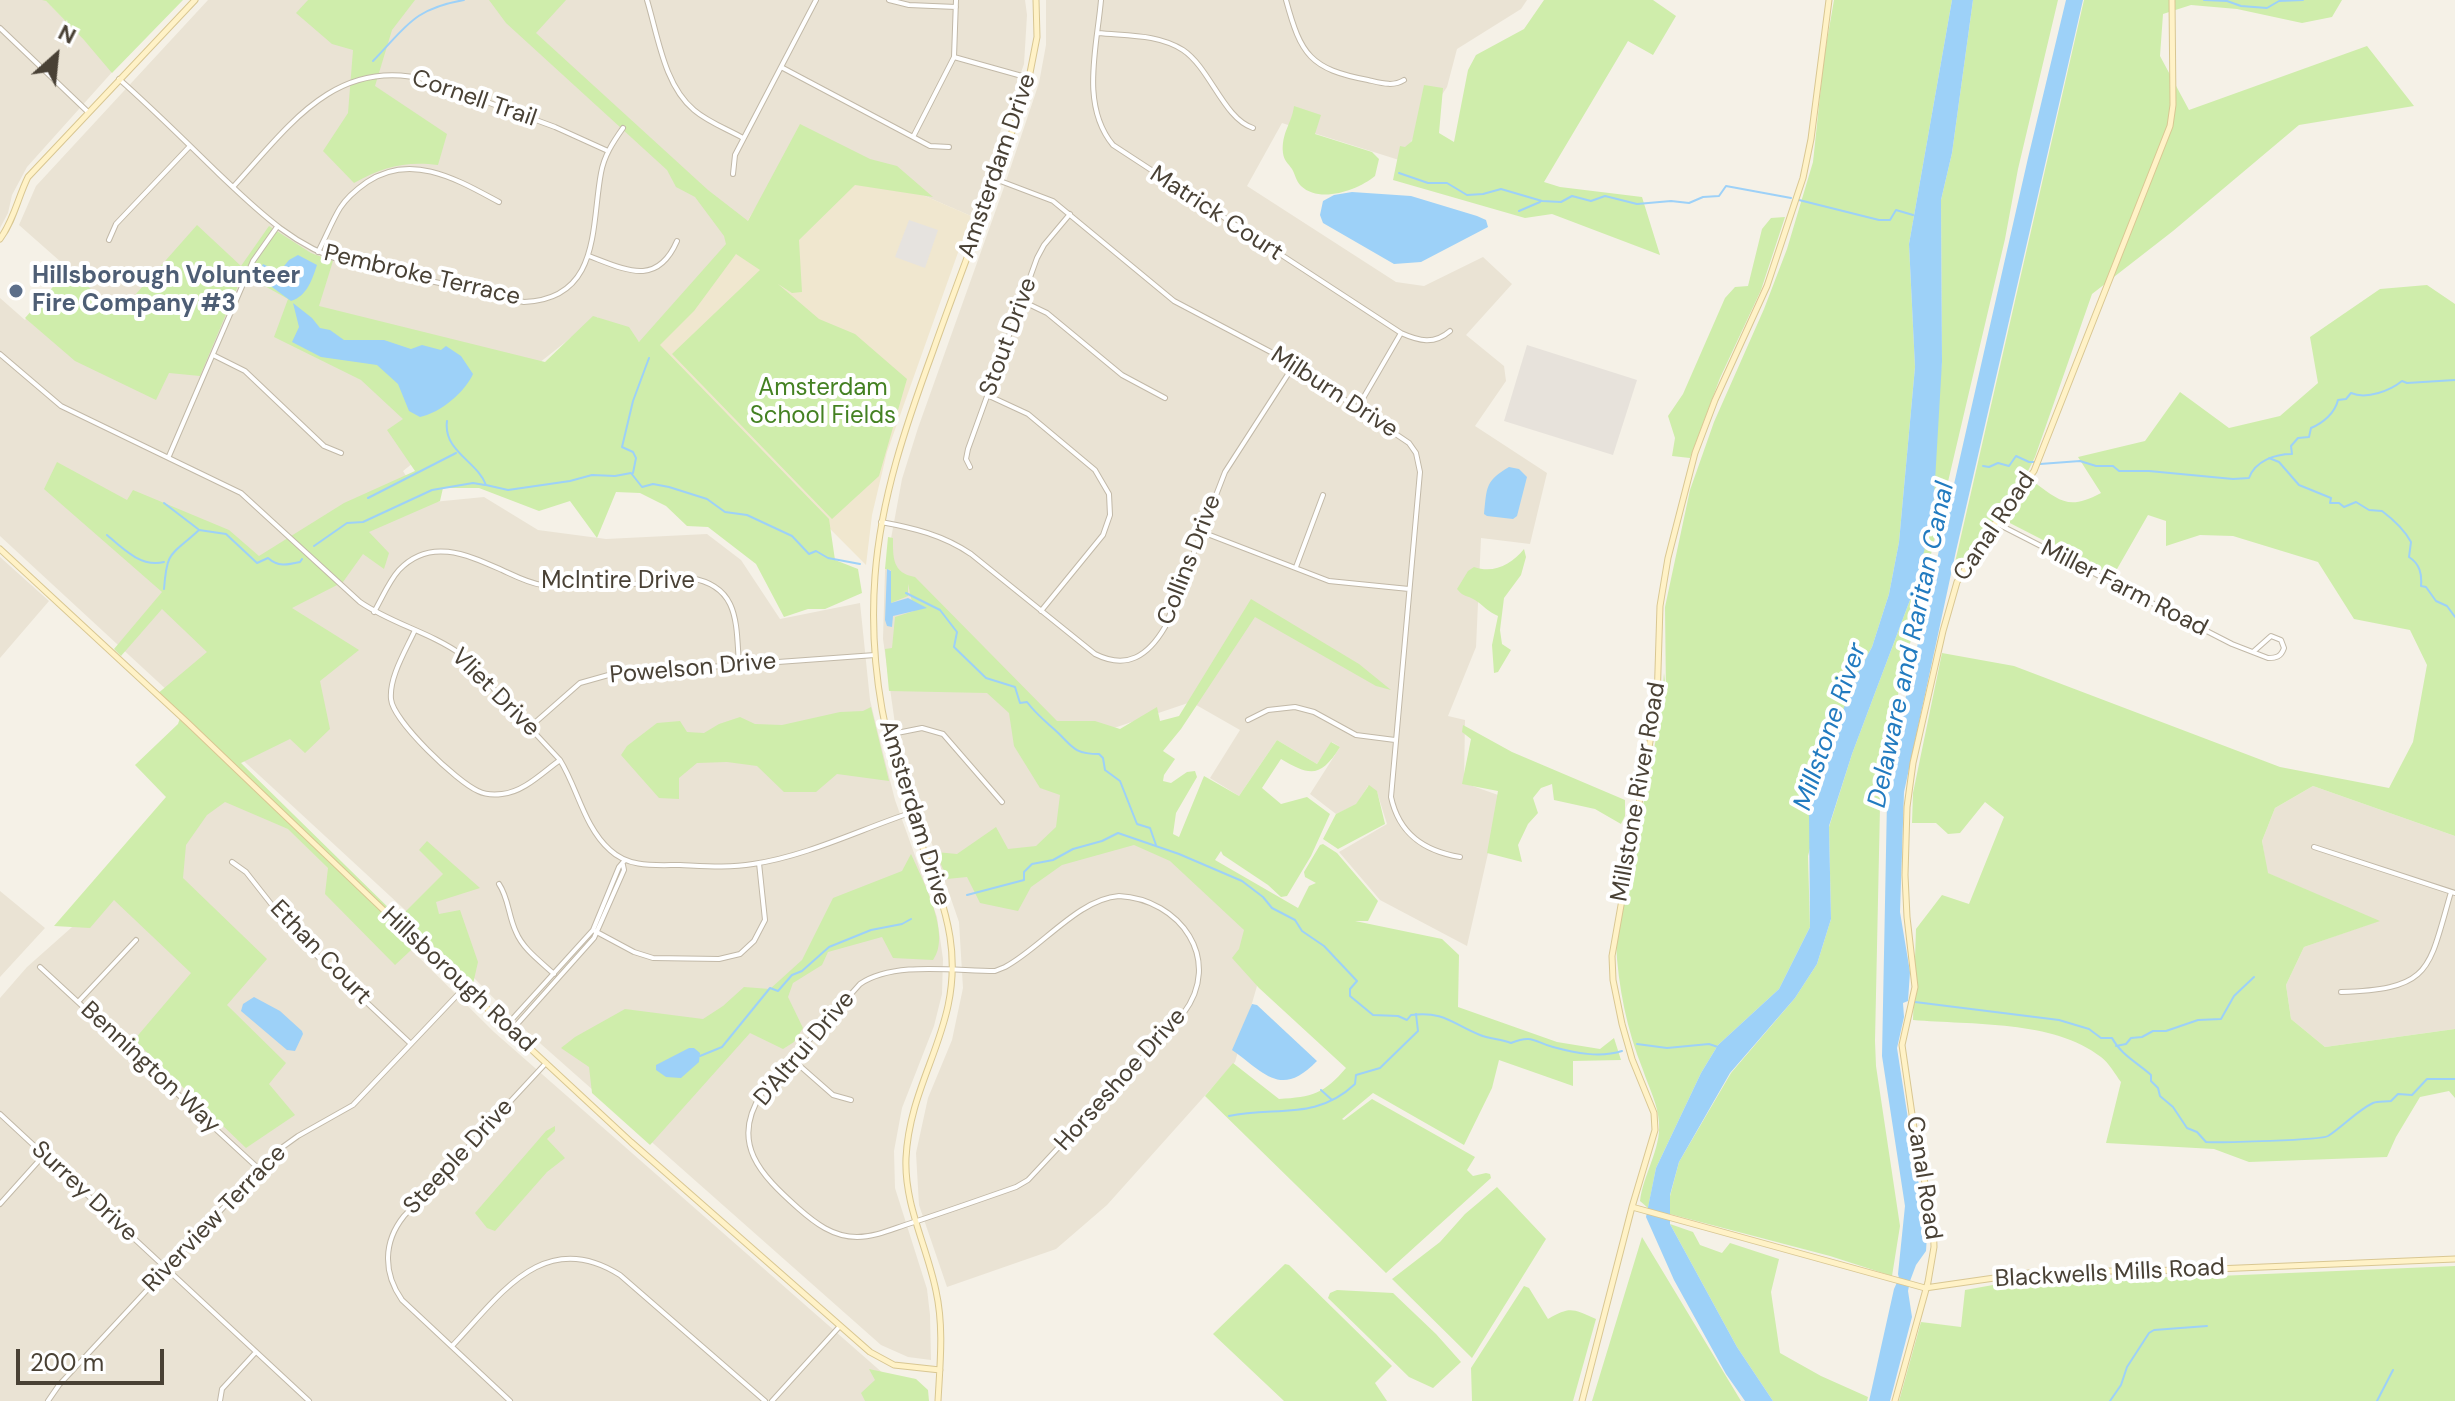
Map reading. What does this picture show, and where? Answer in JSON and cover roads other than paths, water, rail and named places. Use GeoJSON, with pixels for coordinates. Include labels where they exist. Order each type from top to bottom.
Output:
{"type":"FeatureCollection","features":[{"type":"Feature","properties":{"kind":"street"},"geometry":{"type":"LineString","coordinates":[[0,239],[12,220],[28,177],[195,0]]}},
{"type":"Feature","properties":{"kind":"street"},"geometry":{"type":"LineString","coordinates":[[647,0],[672,82],[680,95],[697,113],[743,138]]}},
{"type":"Feature","properties":{"kind":"street"},"geometry":{"type":"LineString","coordinates":[[733,174],[735,155],[743,138],[816,0]]}},
{"type":"Feature","properties":{"kind":"street"},"geometry":{"type":"LineString","coordinates":[[889,0],[909,5],[956,7]]}},
{"type":"Feature","properties":{"kind":"street"},"geometry":{"type":"LineString","coordinates":[[913,137],[954,57],[956,0]]}},
{"type":"Feature","properties":{"kind":"street","name":"Amsterdam Drive"},"geometry":{"type":"LineString","coordinates":[[938,1401],[941,1328],[938,1299],[915,1222],[907,1175],[908,1139],[914,1107],[946,1020],[953,971],[945,914],[887,735],[875,655],[874,579],[881,522],[901,440],[1029,78],[1037,37],[1036,0]]}},
{"type":"Feature","properties":{"kind":"street","name":"Matrick Court"},"geometry":{"type":"LineString","coordinates":[[1101,0],[1094,102],[1101,128],[1113,145],[1401,333],[1429,342],[1438,340],[1450,331]]}},
{"type":"Feature","properties":{"kind":"street"},"geometry":{"type":"LineString","coordinates":[[1286,0],[1300,43],[1318,64],[1352,77],[1393,85],[1404,80]]}},
{"type":"Feature","properties":{"kind":"street","name":"Millstone River Road"},"geometry":{"type":"LineString","coordinates":[[1582,1401],[1656,1121],[1622,1024],[1613,980],[1612,956],[1657,702],[1663,580],[1695,453],[1715,400],[1767,286],[1803,178],[1829,0]]}},
{"type":"Feature","properties":{"kind":"street","name":"Canal Road"},"geometry":{"type":"LineString","coordinates":[[1895,1401],[1934,1257],[1934,1230],[1917,1149],[1902,1045],[1915,981],[1906,906],[1908,793],[1954,589],[1970,559],[2026,484],[2037,463],[2170,126],[2173,105],[2172,0]]}},
{"type":"Feature","properties":{"kind":"street"},"geometry":{"type":"LineString","coordinates":[[0,28],[88,112]]}},
{"type":"Feature","properties":{"kind":"street"},"geometry":{"type":"LineString","coordinates":[[1098,33],[1152,37],[1182,49],[1193,58],[1240,121],[1253,128]]}},
{"type":"Feature","properties":{"kind":"street"},"geometry":{"type":"LineString","coordinates":[[954,57],[1029,78]]}},
{"type":"Feature","properties":{"kind":"street"},"geometry":{"type":"LineString","coordinates":[[781,67],[930,146],[949,147]]}},
{"type":"Feature","properties":{"kind":"street","name":"Cornell Trail"},"geometry":{"type":"LineString","coordinates":[[233,187],[317,100],[343,84],[372,76],[406,75],[427,80],[542,122],[608,151]]}},
{"type":"Feature","properties":{"kind":"street","name":"Pembroke Terrace"},"geometry":{"type":"LineString","coordinates":[[119,79],[277,227],[318,252],[346,262],[524,302],[545,299],[557,293],[578,275],[589,256],[601,171],[608,151],[623,128]]}},
{"type":"Feature","properties":{"kind":"street"},"geometry":{"type":"LineString","coordinates":[[109,240],[116,224],[190,146]]}},
{"type":"Feature","properties":{"kind":"street"},"geometry":{"type":"LineString","coordinates":[[318,252],[344,203],[371,180],[389,171],[418,169],[444,174],[499,202]]}},
{"type":"Feature","properties":{"kind":"street","name":"Milburn Drive"},"geometry":{"type":"LineString","coordinates":[[995,179],[1047,198],[1174,301],[1294,365],[1405,438],[1416,453],[1419,488],[1391,797],[1399,821],[1411,837],[1428,849],[1460,857]]}},
{"type":"Feature","properties":{"kind":"street","name":"Stout Drive"},"geometry":{"type":"LineString","coordinates":[[970,467],[966,459],[968,449],[1040,251],[1070,214]]}},
{"type":"Feature","properties":{"kind":"street"},"geometry":{"type":"LineString","coordinates":[[169,457],[253,261],[277,227]]}},
{"type":"Feature","properties":{"kind":"street"},"geometry":{"type":"LineString","coordinates":[[589,256],[623,269],[649,271],[662,265],[677,241]]}},
{"type":"Feature","properties":{"kind":"street"},"geometry":{"type":"LineString","coordinates":[[1022,301],[1047,313],[1122,375],[1165,398]]}},
{"type":"Feature","properties":{"kind":"street"},"geometry":{"type":"LineString","coordinates":[[1358,407],[1401,333]]}},
{"type":"Feature","properties":{"kind":"street","name":"Vliet Drive"},"geometry":{"type":"LineString","coordinates":[[0,354],[61,406],[241,493],[360,602],[374,612],[448,645],[462,655],[560,760],[596,835],[624,862]]}},
{"type":"Feature","properties":{"kind":"street"},"geometry":{"type":"LineString","coordinates":[[213,355],[245,371],[324,446],[341,453]]}},
{"type":"Feature","properties":{"kind":"street","name":"Collins Drive"},"geometry":{"type":"LineString","coordinates":[[881,522],[926,531],[961,547],[1085,647],[1103,658],[1127,660],[1142,655],[1155,645],[1165,627],[1232,458],[1294,365]]}},
{"type":"Feature","properties":{"kind":"street"},"geometry":{"type":"LineString","coordinates":[[987,395],[1028,414],[1095,470],[1109,494],[1110,515],[1103,535],[1041,611]]}},
{"type":"Feature","properties":{"kind":"street"},"geometry":{"type":"LineString","coordinates":[[1296,568],[1323,495]]}},
{"type":"Feature","properties":{"kind":"street","name":"Miller Farm Road"},"geometry":{"type":"LineString","coordinates":[[1996,523],[2221,640],[2253,652]]}},
{"type":"Feature","properties":{"kind":"street"},"geometry":{"type":"LineString","coordinates":[[1202,532],[1339,583],[1409,589]]}},
{"type":"Feature","properties":{"kind":"street","name":"Hillsborough Road"},"geometry":{"type":"LineString","coordinates":[[0,549],[631,1142],[870,1352],[901,1367],[940,1370]]}},
{"type":"Feature","properties":{"kind":"street","name":"McIntire Drive"},"geometry":{"type":"LineString","coordinates":[[374,612],[398,571],[420,555],[435,551],[471,556],[531,583],[557,587],[690,578],[719,588],[729,600],[735,617],[739,665]]}},
{"type":"Feature","properties":{"kind":"street"},"geometry":{"type":"LineString","coordinates":[[415,630],[393,683],[393,709],[407,728],[457,777],[480,792],[490,795],[508,793],[529,783],[560,760]]}},
{"type":"Feature","properties":{"kind":"street"},"geometry":{"type":"LineString","coordinates":[[2271,636],[2281,640],[2284,648],[2281,655],[2273,658],[2253,652],[2271,636]]}},
{"type":"Feature","properties":{"kind":"street","name":"Powelson Drive"},"geometry":{"type":"LineString","coordinates":[[530,727],[566,693],[589,679],[612,674],[875,655]]}},
{"type":"Feature","properties":{"kind":"street"},"geometry":{"type":"LineString","coordinates":[[1248,720],[1268,710],[1295,707],[1314,712],[1356,735],[1395,740]]}},
{"type":"Feature","properties":{"kind":"street"},"geometry":{"type":"LineString","coordinates":[[887,735],[922,728],[943,734],[1002,802]]}},
{"type":"Feature","properties":{"kind":"street"},"geometry":{"type":"LineString","coordinates":[[509,1028],[595,931],[619,867],[624,862],[739,866],[759,863],[910,813]]}},
{"type":"Feature","properties":{"kind":"street"},"geometry":{"type":"LineString","coordinates":[[2314,847],[2453,892],[2434,952],[2418,976],[2400,985],[2341,992]]}},
{"type":"Feature","properties":{"kind":"street","name":"Ethan Court"},"geometry":{"type":"LineString","coordinates":[[232,862],[246,872],[298,938],[411,1044]]}},
{"type":"Feature","properties":{"kind":"street"},"geometry":{"type":"LineString","coordinates":[[595,931],[634,952],[653,958],[719,959],[740,954],[754,941],[765,920],[759,863]]}},
{"type":"Feature","properties":{"kind":"street"},"geometry":{"type":"LineString","coordinates":[[499,884],[506,896],[520,941],[556,976]]}},
{"type":"Feature","properties":{"kind":"street","name":"Horseshoe Drive"},"geometry":{"type":"LineString","coordinates":[[915,1222],[1016,1187],[1034,1175],[1183,1014],[1197,988],[1199,965],[1191,939],[1170,913],[1145,899],[1119,896],[1101,899],[1083,910],[1005,967],[995,971],[953,971]]}},
{"type":"Feature","properties":{"kind":"street"},"geometry":{"type":"LineString","coordinates":[[78,1002],[136,940]]}},
{"type":"Feature","properties":{"kind":"street","name":"Bennington Way"},"geometry":{"type":"LineString","coordinates":[[40,967],[259,1169]]}},
{"type":"Feature","properties":{"kind":"street","name":"D'Altrui Drive"},"geometry":{"type":"LineString","coordinates":[[915,1222],[866,1237],[838,1234],[813,1221],[764,1177],[754,1161],[749,1143],[751,1115],[762,1093],[853,990],[867,980],[894,971],[953,971]]}},
{"type":"Feature","properties":{"kind":"street","name":"Riverview Terrace"},"geometry":{"type":"LineString","coordinates":[[48,1401],[59,1385],[259,1169],[290,1141],[353,1105],[464,987]]}},
{"type":"Feature","properties":{"kind":"street"},"geometry":{"type":"LineString","coordinates":[[792,1059],[833,1095],[851,1100]]}},
{"type":"Feature","properties":{"kind":"street","name":"Steeple Drive"},"geometry":{"type":"LineString","coordinates":[[510,1401],[397,1294],[389,1271],[390,1243],[404,1216],[546,1063]]}},
{"type":"Feature","properties":{"kind":"street","name":"Surrey Drive"},"geometry":{"type":"LineString","coordinates":[[0,1114],[309,1401]]}},
{"type":"Feature","properties":{"kind":"street"},"geometry":{"type":"LineString","coordinates":[[0,1204],[44,1155]]}},
{"type":"Feature","properties":{"kind":"street","name":"Blackwells Mills Road"},"geometry":{"type":"LineString","coordinates":[[1632,1207],[1925,1288],[2036,1272],[2192,1270],[2455,1259]]}},
{"type":"Feature","properties":{"kind":"street"},"geometry":{"type":"LineString","coordinates":[[452,1346],[526,1271],[559,1260],[587,1261],[604,1265],[620,1275],[765,1401]]}},
{"type":"Feature","properties":{"kind":"street"},"geometry":{"type":"LineString","coordinates":[[772,1401],[841,1325]]}},
{"type":"Feature","properties":{"kind":"street"},"geometry":{"type":"LineString","coordinates":[[220,1401],[222,1389],[256,1352]]}},
{"type":"Feature","properties":{"kind":"water"},"geometry":{"type":"Polygon","coordinates":[[[1952,0],[1973,0],[1952,153],[1941,200],[1942,362],[1933,515],[1916,584],[1852,754],[1829,826],[1831,919],[1817,964],[1795,998],[1730,1073],[1679,1162],[1670,1195],[1670,1224],[1737,1347],[1773,1401],[1745,1401],[1726,1374],[1674,1280],[1646,1217],[1656,1168],[1701,1073],[1718,1045],[1779,989],[1810,927],[1809,811],[1852,684],[1872,647],[1889,594],[1899,542],[1915,367],[1909,244],[1952,0]]]}},
{"type":"Feature","properties":{"kind":"water"},"geometry":{"type":"Polygon","coordinates":[[[2066,0],[2083,0],[1956,551],[1904,792],[1900,912],[1910,972],[1908,1001],[1903,1003],[1904,1017],[1897,1048],[1917,1177],[1925,1205],[1927,1235],[1926,1251],[1910,1281],[1908,1291],[1912,1317],[1890,1401],[1869,1401],[1899,1278],[1905,1206],[1882,1056],[1887,800],[1898,731],[2066,0]]]}},
{"type":"Feature","properties":{"kind":"water"},"geometry":{"type":"Polygon","coordinates":[[[1352,192],[1411,196],[1477,216],[1486,220],[1488,227],[1421,262],[1394,264],[1323,223],[1320,215],[1323,201],[1334,195],[1352,192]]]}},
{"type":"Feature","properties":{"kind":"water"},"geometry":{"type":"Polygon","coordinates":[[[298,255],[317,265],[305,291],[291,301],[257,276],[263,264],[279,272],[298,255]]]}},
{"type":"Feature","properties":{"kind":"water"},"geometry":{"type":"Polygon","coordinates":[[[293,303],[320,328],[330,330],[344,340],[384,340],[411,349],[422,345],[441,350],[446,346],[461,356],[473,374],[451,401],[420,417],[409,411],[398,384],[377,365],[321,357],[292,342],[299,327],[293,303]]]}},
{"type":"Feature","properties":{"kind":"water"},"geometry":{"type":"Polygon","coordinates":[[[1509,467],[1519,469],[1527,477],[1517,516],[1513,519],[1487,516],[1484,514],[1491,481],[1509,467]]]}},
{"type":"Feature","properties":{"kind":"water"},"geometry":{"type":"Polygon","coordinates":[[[887,569],[891,571],[891,603],[908,598],[927,608],[893,616],[892,627],[887,626],[885,620],[887,569]]]}},
{"type":"Feature","properties":{"kind":"water"},"geometry":{"type":"Polygon","coordinates":[[[254,997],[280,1011],[302,1031],[295,1051],[287,1050],[241,1011],[243,1004],[254,997]]]}},
{"type":"Feature","properties":{"kind":"water"},"geometry":{"type":"Polygon","coordinates":[[[1252,1004],[1257,1005],[1317,1061],[1304,1072],[1283,1080],[1264,1074],[1232,1050],[1252,1004]]]}},
{"type":"Feature","properties":{"kind":"water"},"geometry":{"type":"Polygon","coordinates":[[[689,1048],[700,1053],[699,1062],[681,1078],[666,1077],[656,1070],[656,1065],[689,1048]]]}},
{"type":"Feature","properties":{"kind":"waterway"},"geometry":{"type":"LineString","coordinates":[[373,61],[422,14],[464,0]]}},
{"type":"Feature","properties":{"kind":"waterway"},"geometry":{"type":"LineString","coordinates":[[2204,0],[2267,8],[2279,1],[2303,0]]}},
{"type":"Feature","properties":{"kind":"waterway"},"geometry":{"type":"LineString","coordinates":[[1399,173],[1428,183],[1447,183],[1467,195],[1501,189],[1542,201],[1561,202],[1572,196],[1591,201],[1605,196],[1637,204],[1689,203],[1703,197],[1719,196],[1726,186],[1791,198]]}},
{"type":"Feature","properties":{"kind":"waterway"},"geometry":{"type":"LineString","coordinates":[[1799,200],[1879,220],[1890,220],[1896,210],[1913,215]]}},
{"type":"Feature","properties":{"kind":"waterway"},"geometry":{"type":"LineString","coordinates":[[1519,211],[1540,202]]}},
{"type":"Feature","properties":{"kind":"waterway"},"geometry":{"type":"LineString","coordinates":[[633,473],[636,458],[633,452],[622,447],[633,401],[649,358]]}},
{"type":"Feature","properties":{"kind":"waterway"},"geometry":{"type":"LineString","coordinates":[[2040,464],[2080,461],[2096,466],[2113,466],[2119,471],[2249,478],[2256,467],[2266,460],[2292,454],[2291,446],[2298,438],[2309,437],[2311,428],[2328,417],[2338,400],[2346,399],[2351,393],[2378,393],[2402,381],[2455,380]]}},
{"type":"Feature","properties":{"kind":"waterway"},"geometry":{"type":"LineString","coordinates":[[447,421],[450,440],[486,485],[508,490],[592,475],[631,473],[642,487],[653,484],[669,487],[707,499],[725,512],[747,515],[792,536],[809,554],[816,551],[828,558],[860,564]]}},
{"type":"Feature","properties":{"kind":"waterway"},"geometry":{"type":"LineString","coordinates":[[368,498],[456,453]]}},
{"type":"Feature","properties":{"kind":"waterway"},"geometry":{"type":"LineString","coordinates":[[1983,466],[1998,463],[2009,466],[2016,456],[2034,462]]}},
{"type":"Feature","properties":{"kind":"waterway"},"geometry":{"type":"LineString","coordinates":[[2269,458],[2279,462],[2299,485],[2331,498],[2330,503],[2339,503],[2344,507],[2356,502],[2369,510],[2382,511],[2391,518],[2411,542],[2409,557],[2420,570],[2421,586],[2426,587],[2436,601],[2447,606],[2455,617]]}},
{"type":"Feature","properties":{"kind":"waterway"},"geometry":{"type":"LineString","coordinates":[[314,546],[347,523],[363,522],[432,490],[473,483],[485,485]]}},
{"type":"Feature","properties":{"kind":"waterway"},"geometry":{"type":"LineString","coordinates":[[164,503],[198,529]]}},
{"type":"Feature","properties":{"kind":"waterway"},"geometry":{"type":"LineString","coordinates":[[164,589],[172,554],[199,530],[226,534],[257,563],[268,558],[279,564],[300,562],[302,559]]}},
{"type":"Feature","properties":{"kind":"waterway"},"geometry":{"type":"LineString","coordinates":[[107,535],[141,560],[164,562]]}},
{"type":"Feature","properties":{"kind":"waterway"},"geometry":{"type":"LineString","coordinates":[[906,593],[940,610],[957,632],[954,647],[986,678],[1015,687],[1020,703],[1027,702],[1073,748],[1099,754],[1103,758],[1105,770],[1120,781],[1137,824],[1150,828],[1156,845]]}},
{"type":"Feature","properties":{"kind":"waterway"},"geometry":{"type":"LineString","coordinates":[[967,895],[1024,880],[1024,872],[1032,864],[1053,860],[1073,849],[1118,833],[1179,854],[1242,881],[1272,908],[1295,920],[1302,931],[1324,946],[1357,981],[1350,989],[1350,996],[1373,1015],[1398,1016],[1407,1020],[1411,1015],[1432,1015],[1484,1036],[1511,1043],[1529,1039],[1588,1054],[1622,1051]]}},
{"type":"Feature","properties":{"kind":"waterway"},"geometry":{"type":"LineString","coordinates":[[700,1056],[722,1047],[770,988],[778,991],[792,975],[802,971],[829,947],[871,930],[902,924],[911,919]]}},
{"type":"Feature","properties":{"kind":"waterway"},"geometry":{"type":"LineString","coordinates":[[2116,1046],[2153,1031],[2166,1031],[2198,1020],[2221,1019],[2234,996],[2254,977]]}},
{"type":"Feature","properties":{"kind":"waterway"},"geometry":{"type":"LineString","coordinates":[[1915,1002],[2059,1020],[2089,1029],[2101,1038],[2112,1038],[2125,1054],[2151,1075],[2160,1096],[2173,1107],[2187,1128],[2197,1132],[2206,1142],[2328,1136],[2373,1103],[2391,1101],[2398,1094],[2412,1095],[2427,1079],[2455,1079]]}},
{"type":"Feature","properties":{"kind":"waterway"},"geometry":{"type":"LineString","coordinates":[[1229,1116],[1310,1108],[1340,1096],[1355,1084],[1356,1075],[1380,1068],[1418,1031],[1416,1014]]}},
{"type":"Feature","properties":{"kind":"waterway"},"geometry":{"type":"LineString","coordinates":[[1637,1044],[1667,1048],[1709,1044],[1718,1047]]}},
{"type":"Feature","properties":{"kind":"waterway"},"geometry":{"type":"LineString","coordinates":[[1321,1090],[1332,1100]]}},
{"type":"Feature","properties":{"kind":"waterway"},"geometry":{"type":"LineString","coordinates":[[2110,1401],[2149,1333],[2207,1326]]}},
{"type":"Feature","properties":{"kind":"waterway"},"geometry":{"type":"LineString","coordinates":[[2377,1401],[2393,1370]]}},
{"type":"Feature","properties":{"kind":"place","name":"Hillsborough Volunteer Fire Company #3"},"geometry":{"type":"Point","coordinates":[16,291]}},
{"type":"Feature","properties":{"kind":"park label","name":"Amsterdam School Fields"},"geometry":{"type":"Point","coordinates":[823,403]}},
{"type":"Feature","properties":{"kind":"water label","name":"Delaware and Raritan Canal"},"geometry":{"type":"Point","coordinates":[1912,645]}},
{"type":"Feature","properties":{"kind":"water label","name":"Millstone River"},"geometry":{"type":"Point","coordinates":[1831,727]}}]}
